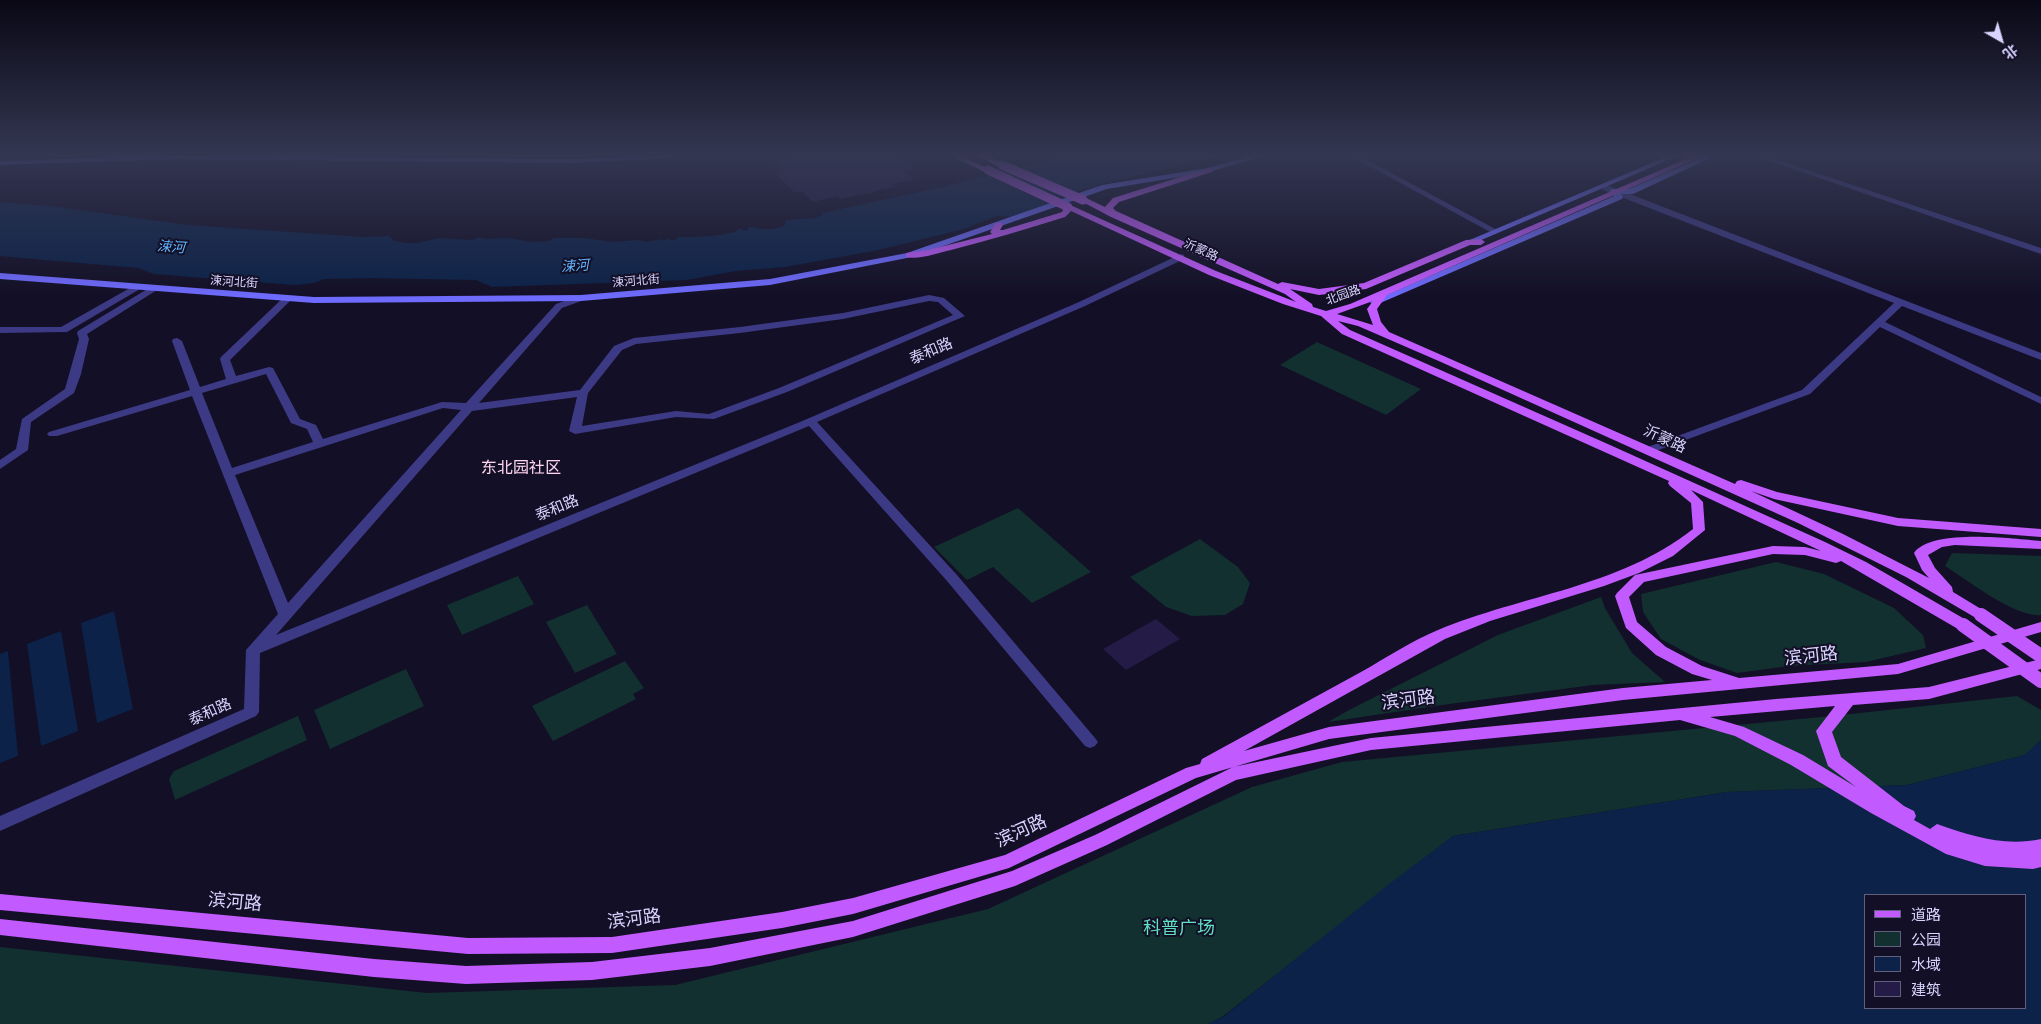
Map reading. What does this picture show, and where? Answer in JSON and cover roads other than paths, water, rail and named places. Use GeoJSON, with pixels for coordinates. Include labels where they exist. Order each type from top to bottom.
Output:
{"type":"FeatureCollection","features":[{"type":"Feature","properties":{"kind":"main road","name":"涑河北街"},"geometry":{"type":"LineString","coordinates":[[0,276],[314,300],[581,298],[770,282],[909,255],[1058,204]]}},
{"type":"Feature","properties":{"kind":"main road","name":"沂蒙路"},"geometry":{"type":"LineString","coordinates":[[1061,204],[1279,300],[1325,315],[1362,324],[1396,338],[1832,532],[1954,598],[2041,656]]}},
{"type":"Feature","properties":{"kind":"main road","name":"沂蒙路"},"geometry":{"type":"LineString","coordinates":[[1091,204],[1288,292],[1325,315],[1346,332],[1635,460],[1861,565],[1963,625],[2041,681]]}},
{"type":"Feature","properties":{"kind":"main road"},"geometry":{"type":"LineString","coordinates":[[1112,204],[1108,208],[1114,215]]}},
{"type":"Feature","properties":{"kind":"main road"},"geometry":{"type":"LineString","coordinates":[[1267,283],[1319,292],[1366,286],[1561,204]]}},
{"type":"Feature","properties":{"kind":"main road","name":"北园路"},"geometry":{"type":"LineString","coordinates":[[1325,315],[1344,302],[1481,242],[1576,204]]}},
{"type":"Feature","properties":{"kind":"main road","name":"北园路"},"geometry":{"type":"LineString","coordinates":[[1325,315],[1384,292],[1579,204]]}},
{"type":"Feature","properties":{"kind":"main road"},"geometry":{"type":"LineString","coordinates":[[1375,302],[1603,204]]}},
{"type":"Feature","properties":{"kind":"main road"},"geometry":{"type":"LineString","coordinates":[[999,225],[994,232],[1003,232],[1062,215],[1066,213],[1068,207]]}},
{"type":"Feature","properties":{"kind":"main road"},"geometry":{"type":"LineString","coordinates":[[909,255],[928,253],[1070,215],[1096,219]]}},
{"type":"Feature","properties":{"kind":"main road"},"geometry":{"type":"LineString","coordinates":[[1469,242],[1481,242]]}},
{"type":"Feature","properties":{"kind":"main road"},"geometry":{"type":"LineString","coordinates":[[1384,292],[1375,302],[1372,309],[1374,319],[1377,326],[1396,338]]}},
{"type":"Feature","properties":{"kind":"main road"},"geometry":{"type":"LineString","coordinates":[[1192,773],[1440,635],[1475,620],[1627,575],[1682,545],[1699,530],[1697,502],[1677,485],[1635,460]]}},
{"type":"Feature","properties":{"kind":"main road"},"geometry":{"type":"LineString","coordinates":[[1677,463],[1774,495],[1898,522],[2041,533]]}},
{"type":"Feature","properties":{"kind":"main road"},"geometry":{"type":"LineString","coordinates":[[1954,598],[1929,570],[1921,553],[1939,543],[2041,545]]}},
{"type":"Feature","properties":{"kind":"main road"},"geometry":{"type":"LineString","coordinates":[[1742,684],[1697,670],[1661,651],[1631,624],[1622,596],[1640,578],[1773,550],[1805,551],[1861,565]]}},
{"type":"Feature","properties":{"kind":"main road","name":"滨河路"},"geometry":{"type":"LineString","coordinates":[[0,902],[468,946],[612,945],[782,920],[853,906],[1000,864],[1192,773],[1329,733],[1624,694],[1898,669],[2041,627]]}},
{"type":"Feature","properties":{"kind":"main road"},"geometry":{"type":"LineString","coordinates":[[0,927],[374,968],[466,975],[592,972],[710,957],[853,930],[1015,878],[1101,840],[1233,774],[1371,744],[1929,693],[2041,664]]}},
{"type":"Feature","properties":{"kind":"main road"},"geometry":{"type":"LineString","coordinates":[[1848,700],[1824,731],[1834,761],[1898,811],[1950,838],[1990,848],[2031,849],[2041,846]]}},
{"type":"Feature","properties":{"kind":"main road"},"geometry":{"type":"LineString","coordinates":[[1676,715],[1739,731],[1797,760],[1877,808],[1952,849],[1984,858],[2033,862],[2041,860]]}},
{"type":"Feature","properties":{"kind":"street"},"geometry":{"type":"LineString","coordinates":[[1445,204],[1496,231]]}},
{"type":"Feature","properties":{"kind":"street"},"geometry":{"type":"LineString","coordinates":[[1645,204],[2041,357]]}},
{"type":"Feature","properties":{"kind":"street"},"geometry":{"type":"LineString","coordinates":[[1901,204],[2041,251]]}},
{"type":"Feature","properties":{"kind":"street","name":"泰和路"},"geometry":{"type":"LineString","coordinates":[[0,824],[251,712],[253,650],[810,422],[1082,304],[1180,257]]}},
{"type":"Feature","properties":{"kind":"street"},"geometry":{"type":"LineString","coordinates":[[0,330],[63,330],[137,287]]}},
{"type":"Feature","properties":{"kind":"street"},"geometry":{"type":"LineString","coordinates":[[0,465],[22,450],[26,421],[70,391],[84,339],[82,333],[154,288]]}},
{"type":"Feature","properties":{"kind":"street"},"geometry":{"type":"LineString","coordinates":[[232,381],[225,359],[288,298]]}},
{"type":"Feature","properties":{"kind":"street"},"geometry":{"type":"LineString","coordinates":[[544,298],[559,306]]}},
{"type":"Feature","properties":{"kind":"street"},"geometry":{"type":"LineString","coordinates":[[253,650],[559,306],[581,298]]}},
{"type":"Feature","properties":{"kind":"street"},"geometry":{"type":"LineString","coordinates":[[228,473],[320,442],[442,405],[469,407],[583,393],[618,348],[634,341],[740,330],[824,318],[929,298],[941,300],[960,316],[784,390],[710,417],[676,414],[575,431],[583,393]]}},
{"type":"Feature","properties":{"kind":"street"},"geometry":{"type":"LineString","coordinates":[[1649,450],[1806,392],[1900,303]]}},
{"type":"Feature","properties":{"kind":"street"},"geometry":{"type":"LineString","coordinates":[[1879,323],[2041,401]]}},
{"type":"Feature","properties":{"kind":"street"},"geometry":{"type":"LineString","coordinates":[[177,341],[182,358],[285,614]]}},
{"type":"Feature","properties":{"kind":"street"},"geometry":{"type":"LineString","coordinates":[[54,434],[269,370],[295,421],[312,427],[320,442]]}},
{"type":"Feature","properties":{"kind":"street"},"geometry":{"type":"LineString","coordinates":[[810,422],[952,578],[1090,742]]}},
{"type":"Feature","properties":{"kind":"water","name":"涑河"},"geometry":{"type":"Polygon","coordinates":[[[0,204],[50,206],[188,225],[364,237],[389,236],[395,241],[407,243],[440,238],[472,240],[479,237],[486,239],[509,238],[531,242],[549,241],[554,238],[584,238],[613,242],[638,240],[646,242],[662,239],[662,241],[670,238],[670,240],[676,240],[677,237],[720,235],[741,228],[744,231],[748,230],[748,227],[774,229],[784,226],[786,220],[816,218],[822,215],[822,213],[865,204],[1048,204],[1016,217],[996,216],[964,229],[878,250],[785,267],[735,271],[687,280],[492,287],[476,280],[370,278],[324,279],[314,283],[294,285],[154,274],[138,268],[0,256],[0,204]]]}},
{"type":"Feature","properties":{"kind":"water"},"geometry":{"type":"Polygon","coordinates":[[[114,611],[133,709],[97,723],[81,623],[114,611]]]}},
{"type":"Feature","properties":{"kind":"water"},"geometry":{"type":"Polygon","coordinates":[[[61,631],[78,731],[41,746],[27,644],[61,631]]]}},
{"type":"Feature","properties":{"kind":"water"},"geometry":{"type":"Polygon","coordinates":[[[8,651],[18,756],[0,763],[0,654],[8,651]]]}},
{"type":"Feature","properties":{"kind":"water"},"geometry":{"type":"Polygon","coordinates":[[[2041,740],[2041,1024],[1208,1024],[1223,1017],[1389,884],[1453,836],[1727,792],[1907,785],[2025,755],[2041,740]]]}},
{"type":"Feature","properties":{"kind":"district","name":"东北园社区"},"geometry":{"type":"Point","coordinates":[521,468]}},
{"type":"Feature","properties":{"kind":"park label","name":"科普广场"},"geometry":{"type":"Point","coordinates":[1179,928]}}]}
